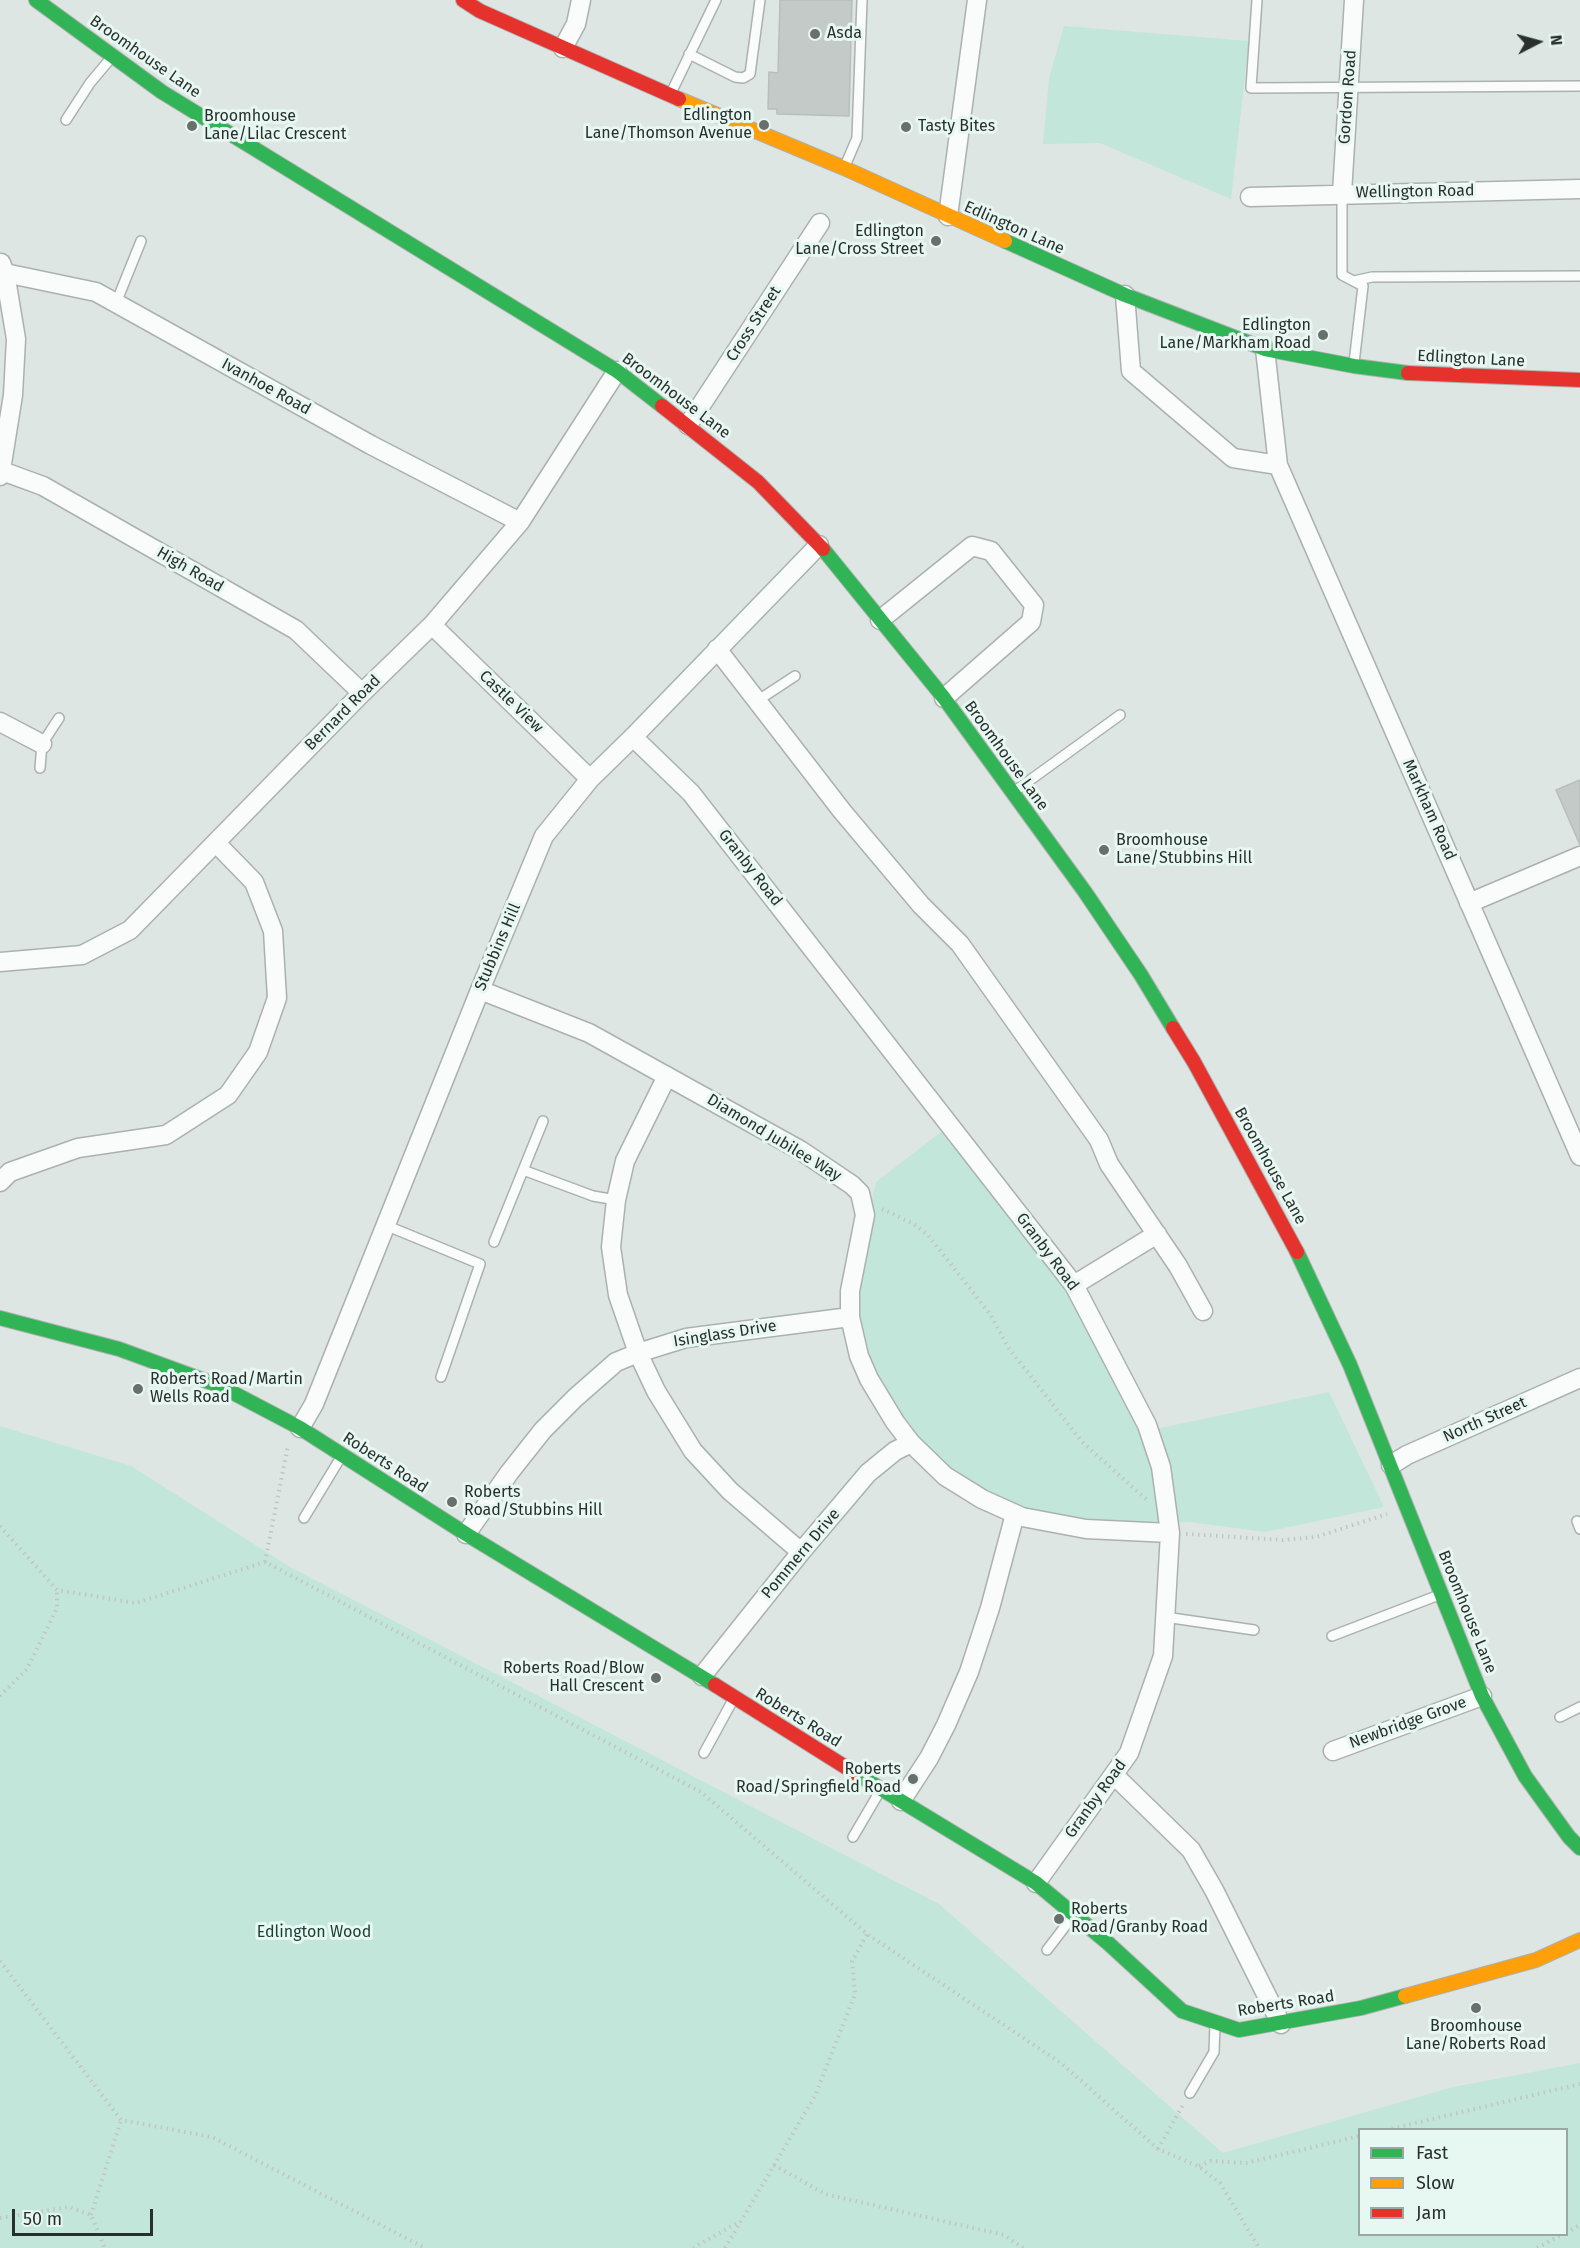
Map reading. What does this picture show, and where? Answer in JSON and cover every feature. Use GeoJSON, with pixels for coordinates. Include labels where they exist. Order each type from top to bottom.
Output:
{"type":"FeatureCollection","features":[{"type":"Feature","properties":{"kind":"street","name":"Broomhouse Lane"},"geometry":{"type":"LineString","coordinates":[[36,0],[162,92],[616,371],[758,482],[819,545],[944,698],[1085,891],[1141,975],[1194,1062],[1288,1232],[1350,1365],[1482,1696],[1525,1776],[1569,1837],[1580,1848]]}},
{"type":"Feature","properties":{"kind":"street","name":"Edlington Lane"},"geometry":{"type":"LineString","coordinates":[[464,0],[482,5],[563,48],[844,168],[1125,295],[1265,349],[1354,366],[1461,376],[1580,380]]}},
{"type":"Feature","properties":{"kind":"street"},"geometry":{"type":"LineString","coordinates":[[563,48],[576,24],[582,0]]}},
{"type":"Feature","properties":{"kind":"street"},"geometry":{"type":"LineString","coordinates":[[948,216],[977,0]]}},
{"type":"Feature","properties":{"kind":"street","name":"Gordon Road"},"geometry":{"type":"LineString","coordinates":[[1342,193],[1354,0]]}},
{"type":"Feature","properties":{"kind":"street","name":"Wellington Road"},"geometry":{"type":"LineString","coordinates":[[1250,197],[1580,189]]}},
{"type":"Feature","properties":{"kind":"street","name":"Cross Street"},"geometry":{"type":"LineString","coordinates":[[688,425],[820,222]]}},
{"type":"Feature","properties":{"kind":"street"},"geometry":{"type":"LineString","coordinates":[[1,473],[13,395],[16,339],[6,311],[3,267]]}},
{"type":"Feature","properties":{"kind":"street","name":"Ivanhoe Road"},"geometry":{"type":"LineString","coordinates":[[3,267],[96,292],[371,445],[520,522]]}},
{"type":"Feature","properties":{"kind":"street"},"geometry":{"type":"LineString","coordinates":[[1125,295],[1131,371],[1233,458],[1278,465]]}},
{"type":"Feature","properties":{"kind":"street","name":"Markham Road"},"geometry":{"type":"LineString","coordinates":[[1265,349],[1278,465],[1580,1156]]}},
{"type":"Feature","properties":{"kind":"street","name":"Bernard Road"},"geometry":{"type":"LineString","coordinates":[[0,962],[82,955],[130,930],[362,693],[432,625],[520,522],[616,371]]}},
{"type":"Feature","properties":{"kind":"street","name":"High Road"},"geometry":{"type":"LineString","coordinates":[[1,473],[43,486],[296,630],[362,693]]}},
{"type":"Feature","properties":{"kind":"street","name":"Stubbins Hill"},"geometry":{"type":"LineString","coordinates":[[296,1426],[314,1404],[544,836],[590,779],[819,545]]}},
{"type":"Feature","properties":{"kind":"street"},"geometry":{"type":"LineString","coordinates":[[880,620],[972,546],[991,551],[1034,605],[1031,622],[944,698]]}},
{"type":"Feature","properties":{"kind":"street","name":"Castle View"},"geometry":{"type":"LineString","coordinates":[[432,625],[590,779]]}},
{"type":"Feature","properties":{"kind":"street"},"geometry":{"type":"LineString","coordinates":[[717,649],[842,811],[921,905],[960,944],[1099,1140],[1109,1164],[1178,1266],[1203,1311]]}},
{"type":"Feature","properties":{"kind":"street"},"geometry":{"type":"LineString","coordinates":[[0,722],[42,744]]}},
{"type":"Feature","properties":{"kind":"street","name":"Granby Road"},"geometry":{"type":"LineString","coordinates":[[633,737],[691,793],[1074,1285],[1147,1425],[1161,1467],[1170,1533],[1162,1656],[1129,1753],[1036,1883]]}},
{"type":"Feature","properties":{"kind":"street"},"geometry":{"type":"LineString","coordinates":[[0,1182],[10,1172],[78,1148],[166,1136],[228,1095],[258,1052],[277,998],[273,931],[254,882],[216,843]]}},
{"type":"Feature","properties":{"kind":"street"},"geometry":{"type":"LineString","coordinates":[[1469,903],[1580,856]]}},
{"type":"Feature","properties":{"kind":"street","name":"Diamond Jubilee Way"},"geometry":{"type":"LineString","coordinates":[[480,990],[589,1033],[667,1076],[800,1150],[852,1185],[860,1193],[864,1203]]}},
{"type":"Feature","properties":{"kind":"street"},"geometry":{"type":"LineString","coordinates":[[667,1076],[625,1161],[616,1200],[611,1247],[618,1295],[638,1353],[656,1391],[693,1451],[730,1491],[801,1552]]}},
{"type":"Feature","properties":{"kind":"street"},"geometry":{"type":"LineString","coordinates":[[864,1203],[865,1215],[850,1291],[850,1317],[859,1356],[869,1379],[890,1415],[928,1462],[963,1488],[1015,1514],[1086,1528],[1170,1533]]}},
{"type":"Feature","properties":{"kind":"street"},"geometry":{"type":"LineString","coordinates":[[1074,1285],[1157,1234]]}},
{"type":"Feature","properties":{"kind":"street","name":"Isinglass Drive"},"geometry":{"type":"LineString","coordinates":[[466,1534],[543,1430],[574,1398],[616,1362],[686,1338],[850,1317]]}},
{"type":"Feature","properties":{"kind":"street","name":"Roberts Road"},"geometry":{"type":"LineString","coordinates":[[0,1318],[119,1349],[220,1386],[296,1426],[466,1534],[702,1676],[734,1698],[1036,1883],[1075,1914],[1182,2011],[1239,2030],[1281,2024],[1361,2008],[1536,1960],[1580,1940]]}},
{"type":"Feature","properties":{"kind":"street","name":"North Street"},"geometry":{"type":"LineString","coordinates":[[1391,1466],[1407,1455],[1580,1378]]}},
{"type":"Feature","properties":{"kind":"street","name":"Pommern Drive"},"geometry":{"type":"LineString","coordinates":[[702,1676],[801,1552],[868,1473],[895,1451],[911,1443]]}},
{"type":"Feature","properties":{"kind":"street"},"geometry":{"type":"LineString","coordinates":[[901,1801],[929,1758],[969,1672],[990,1608],[1015,1514]]}},
{"type":"Feature","properties":{"kind":"street","name":"Newbridge Grove"},"geometry":{"type":"LineString","coordinates":[[1333,1751],[1482,1696]]}},
{"type":"Feature","properties":{"kind":"street"},"geometry":{"type":"LineString","coordinates":[[1114,1775],[1191,1850],[1214,1890],[1281,2024]]}},
{"type":"Feature","properties":{"kind":"lane"},"geometry":{"type":"LineString","coordinates":[[670,95],[716,0]]}},
{"type":"Feature","properties":{"kind":"lane"},"geometry":{"type":"LineString","coordinates":[[689,54],[735,77],[743,78],[750,74],[760,0]]}},
{"type":"Feature","properties":{"kind":"lane"},"geometry":{"type":"LineString","coordinates":[[844,168],[856,138],[862,0]]}},
{"type":"Feature","properties":{"kind":"lane"},"geometry":{"type":"LineString","coordinates":[[1257,0],[1251,88],[1580,86]]}},
{"type":"Feature","properties":{"kind":"lane"},"geometry":{"type":"LineString","coordinates":[[66,120],[90,83],[113,56]]}},
{"type":"Feature","properties":{"kind":"lane"},"geometry":{"type":"LineString","coordinates":[[1342,193],[1342,274],[1363,286],[1354,366]]}},
{"type":"Feature","properties":{"kind":"lane"},"geometry":{"type":"LineString","coordinates":[[116,303],[141,242]]}},
{"type":"Feature","properties":{"kind":"lane"},"geometry":{"type":"LineString","coordinates":[[1354,281],[1372,277],[1580,276]]}},
{"type":"Feature","properties":{"kind":"lane"},"geometry":{"type":"LineString","coordinates":[[757,701],[795,676]]}},
{"type":"Feature","properties":{"kind":"lane"},"geometry":{"type":"LineString","coordinates":[[1013,792],[1120,715]]}},
{"type":"Feature","properties":{"kind":"lane"},"geometry":{"type":"LineString","coordinates":[[40,768],[42,744],[59,718]]}},
{"type":"Feature","properties":{"kind":"lane"},"geometry":{"type":"LineString","coordinates":[[494,1242],[543,1121]]}},
{"type":"Feature","properties":{"kind":"lane"},"geometry":{"type":"LineString","coordinates":[[523,1170],[593,1196],[616,1200]]}},
{"type":"Feature","properties":{"kind":"lane"},"geometry":{"type":"LineString","coordinates":[[386,1225],[480,1264],[441,1377]]}},
{"type":"Feature","properties":{"kind":"lane"},"geometry":{"type":"LineString","coordinates":[[304,1518],[342,1455]]}},
{"type":"Feature","properties":{"kind":"lane"},"geometry":{"type":"LineString","coordinates":[[1332,1636],[1441,1594]]}},
{"type":"Feature","properties":{"kind":"lane"},"geometry":{"type":"LineString","coordinates":[[1165,1617],[1254,1630]]}},
{"type":"Feature","properties":{"kind":"lane"},"geometry":{"type":"LineString","coordinates":[[705,1753],[734,1698]]}},
{"type":"Feature","properties":{"kind":"lane"},"geometry":{"type":"LineString","coordinates":[[1560,1717],[1580,1707]]}},
{"type":"Feature","properties":{"kind":"lane"},"geometry":{"type":"LineString","coordinates":[[853,1837],[881,1789]]}},
{"type":"Feature","properties":{"kind":"lane"},"geometry":{"type":"LineString","coordinates":[[1047,1950],[1075,1914]]}},
{"type":"Feature","properties":{"kind":"lane"},"geometry":{"type":"LineString","coordinates":[[1190,2093],[1214,2052],[1216,2022]]}},
{"type":"Feature","properties":{"kind":"path"},"geometry":{"type":"LineString","coordinates":[[864,1203],[897,1215],[928,1235],[990,1314],[1008,1347],[1082,1442],[1156,1508],[1168,1509]]}},
{"type":"Feature","properties":{"kind":"path"},"geometry":{"type":"LineString","coordinates":[[265,1562],[296,1426]]}},
{"type":"Feature","properties":{"kind":"path"},"geometry":{"type":"LineString","coordinates":[[1170,1533],[1282,1540],[1316,1537],[1407,1506]]}},
{"type":"Feature","properties":{"kind":"path"},"geometry":{"type":"LineString","coordinates":[[0,1526],[57,1590],[136,1603],[265,1562],[701,1792],[867,1934],[1061,2063],[1158,2149],[1198,2166],[1220,2183],[1259,2248]]}},
{"type":"Feature","properties":{"kind":"path"},"geometry":{"type":"LineString","coordinates":[[0,1696],[27,1669],[57,1608],[57,1590]]}},
{"type":"Feature","properties":{"kind":"path"},"geometry":{"type":"LineString","coordinates":[[724,2248],[815,2096],[855,1995],[852,1961],[867,1934]]}},
{"type":"Feature","properties":{"kind":"path"},"geometry":{"type":"LineString","coordinates":[[0,1961],[121,2120],[212,2138],[425,2248]]}},
{"type":"Feature","properties":{"kind":"path"},"geometry":{"type":"LineString","coordinates":[[1394,2128],[1580,2084]]}},
{"type":"Feature","properties":{"kind":"path"},"geometry":{"type":"LineString","coordinates":[[1158,2149],[1190,2093]]}},
{"type":"Feature","properties":{"kind":"path"},"geometry":{"type":"LineString","coordinates":[[105,2248],[91,2215],[121,2120]]}},
{"type":"Feature","properties":{"kind":"path"},"geometry":{"type":"LineString","coordinates":[[1198,2166],[1211,2161],[1246,2163],[1358,2136]]}},
{"type":"Feature","properties":{"kind":"path"},"geometry":{"type":"LineString","coordinates":[[774,2165],[825,2194],[1004,2235],[1023,2248]]}},
{"type":"Feature","properties":{"kind":"path"},"geometry":{"type":"LineString","coordinates":[[0,2218],[69,2207],[91,2215]]}},
{"type":"Feature","properties":{"kind":"path"},"geometry":{"type":"LineString","coordinates":[[693,2248],[741,2221]]}},
{"type":"Feature","properties":{"kind":"path"},"geometry":{"type":"LineString","coordinates":[[1538,2248],[1561,2236]]}},
{"type":"Feature","properties":{"kind":"green space"},"geometry":{"type":"Polygon","coordinates":[[[1064,26],[1249,41],[1231,199],[1100,143],[1043,144],[1049,78],[1064,26]]]}},
{"type":"Feature","properties":{"kind":"green space"},"geometry":{"type":"Polygon","coordinates":[[[941,1132],[1068,1289],[1142,1432],[1329,1392],[1384,1507],[1265,1532],[1190,1522],[1088,1521],[1016,1509],[945,1468],[920,1443],[900,1417],[863,1357],[850,1291],[876,1182],[941,1132]]]}},
{"type":"Feature","properties":{"kind":"green space","name":"Edlington Wood"},"geometry":{"type":"Polygon","coordinates":[[[0,1426],[131,1466],[290,1567],[939,1904],[1223,2153],[1453,2087],[1580,2063],[1580,2248],[0,2248],[0,1426]]]}},
{"type":"Feature","properties":{"kind":"building","name":"Asda"},"geometry":{"type":"Polygon","coordinates":[[[780,0],[852,0],[849,116],[777,114],[777,109],[768,109],[769,72],[778,73],[780,0]]]}},
{"type":"Feature","properties":{"kind":"building"},"geometry":{"type":"Polygon","coordinates":[[[1580,780],[1580,845],[1556,790],[1580,780]]]}},
{"type":"Feature","properties":{"kind":"traffic: fast"},"geometry":{"type":"LineString","coordinates":[[36,0],[162,92],[617,371],[662,406]]}},
{"type":"Feature","properties":{"kind":"traffic: fast"},"geometry":{"type":"LineString","coordinates":[[1005,241],[1125,295],[1265,349],[1354,366],[1408,373]]}},
{"type":"Feature","properties":{"kind":"traffic: fast"},"geometry":{"type":"LineString","coordinates":[[823,549],[944,698],[1085,892],[1141,975],[1173,1028]]}},
{"type":"Feature","properties":{"kind":"traffic: fast"},"geometry":{"type":"LineString","coordinates":[[1297,1252],[1350,1365],[1482,1696],[1525,1776],[1569,1837],[1580,1848]]}},
{"type":"Feature","properties":{"kind":"traffic: fast"},"geometry":{"type":"LineString","coordinates":[[0,1318],[119,1349],[220,1386],[300,1428],[466,1534],[715,1685]]}},
{"type":"Feature","properties":{"kind":"traffic: fast"},"geometry":{"type":"LineString","coordinates":[[855,1773],[1036,1883],[1108,1943],[1182,2011],[1239,2030],[1361,2008],[1405,1996]]}},
{"type":"Feature","properties":{"kind":"traffic: slow"},"geometry":{"type":"LineString","coordinates":[[679,99],[844,168],[1005,241]]}},
{"type":"Feature","properties":{"kind":"traffic: slow"},"geometry":{"type":"LineString","coordinates":[[1405,1996],[1536,1960],[1580,1940]]}},
{"type":"Feature","properties":{"kind":"traffic: jam"},"geometry":{"type":"LineString","coordinates":[[463,0],[480,11],[679,99]]}},
{"type":"Feature","properties":{"kind":"traffic: jam"},"geometry":{"type":"LineString","coordinates":[[1408,373],[1580,380]]}},
{"type":"Feature","properties":{"kind":"traffic: jam"},"geometry":{"type":"LineString","coordinates":[[662,406],[758,482],[823,549]]}},
{"type":"Feature","properties":{"kind":"traffic: jam"},"geometry":{"type":"LineString","coordinates":[[1173,1028],[1194,1062],[1297,1252]]}},
{"type":"Feature","properties":{"kind":"traffic: jam"},"geometry":{"type":"LineString","coordinates":[[715,1685],[855,1773]]}},
{"type":"Feature","properties":{"kind":"place","name":"Asda"},"geometry":{"type":"Point","coordinates":[815,34]}},
{"type":"Feature","properties":{"kind":"place","name":"Edlington Lane/Thomson Avenue"},"geometry":{"type":"Point","coordinates":[764,125]}},
{"type":"Feature","properties":{"kind":"place","name":"Broomhouse Lane/Lilac Crescent"},"geometry":{"type":"Point","coordinates":[192,126]}},
{"type":"Feature","properties":{"kind":"place","name":"Tasty Bites"},"geometry":{"type":"Point","coordinates":[906,127]}},
{"type":"Feature","properties":{"kind":"place","name":"Edlington Lane/Cross Street"},"geometry":{"type":"Point","coordinates":[936,241]}},
{"type":"Feature","properties":{"kind":"place","name":"Edlington Lane/Markham Road"},"geometry":{"type":"Point","coordinates":[1323,335]}},
{"type":"Feature","properties":{"kind":"place","name":"Broomhouse Lane/Stubbins Hill"},"geometry":{"type":"Point","coordinates":[1104,850]}},
{"type":"Feature","properties":{"kind":"place","name":"Roberts Road/Martin Wells Road"},"geometry":{"type":"Point","coordinates":[138,1389]}},
{"type":"Feature","properties":{"kind":"place","name":"Roberts Road/Stubbins Hill"},"geometry":{"type":"Point","coordinates":[452,1502]}},
{"type":"Feature","properties":{"kind":"place","name":"Roberts Road/Blow Hall Crescent"},"geometry":{"type":"Point","coordinates":[656,1678]}},
{"type":"Feature","properties":{"kind":"place","name":"Roberts Road/Springfield Road"},"geometry":{"type":"Point","coordinates":[913,1779]}},
{"type":"Feature","properties":{"kind":"place","name":"Roberts Road/Granby Road"},"geometry":{"type":"Point","coordinates":[1059,1919]}},
{"type":"Feature","properties":{"kind":"place","name":"Broomhouse Lane/Roberts Road"},"geometry":{"type":"Point","coordinates":[1476,2008]}}]}
